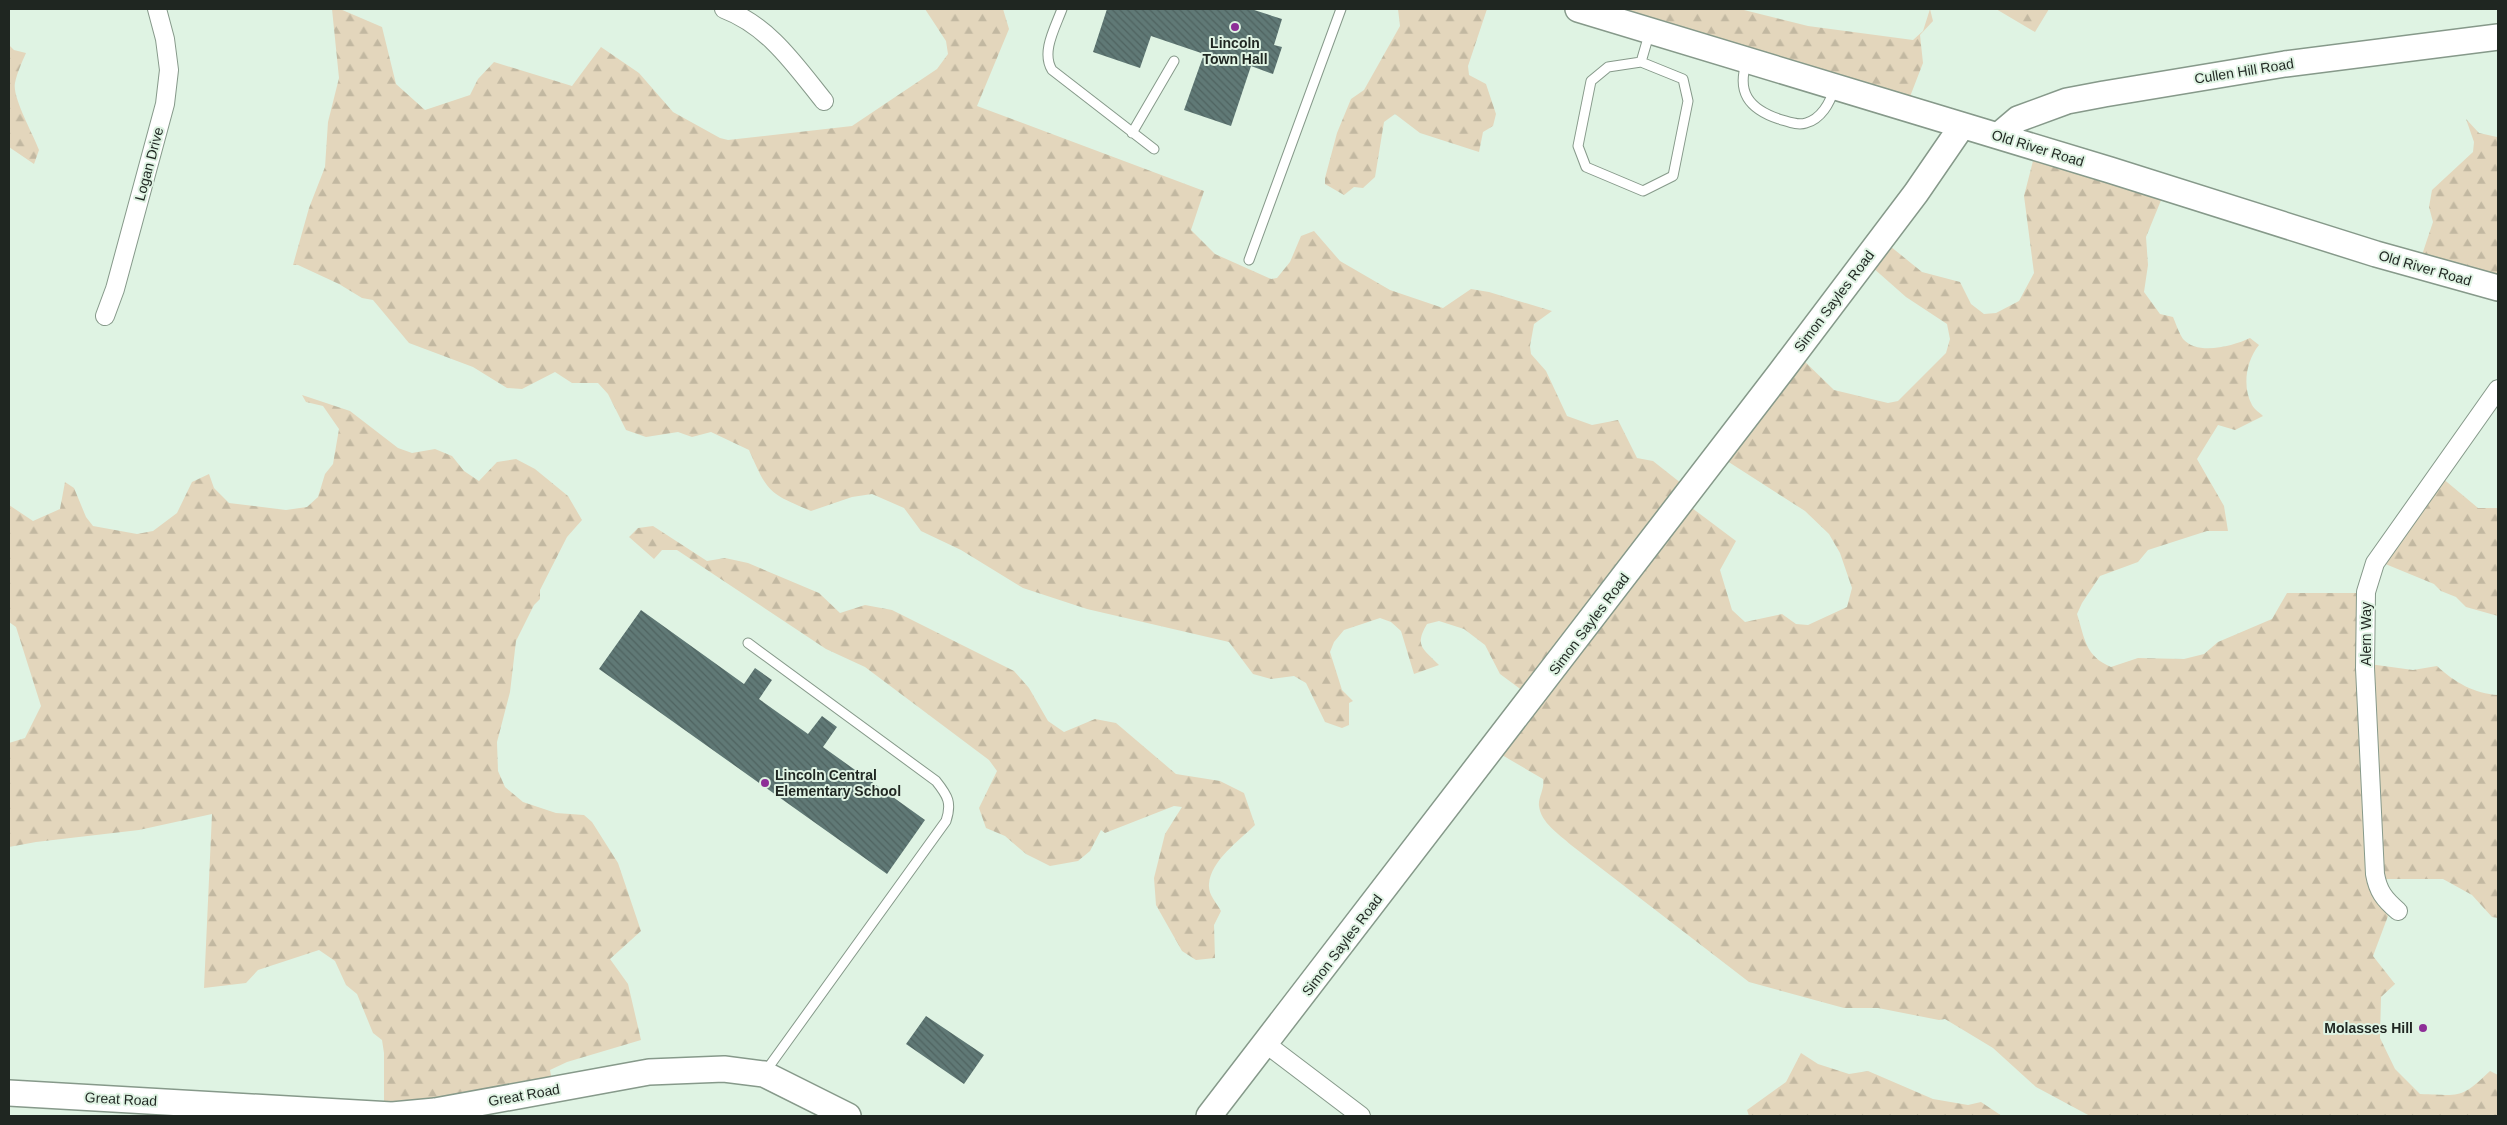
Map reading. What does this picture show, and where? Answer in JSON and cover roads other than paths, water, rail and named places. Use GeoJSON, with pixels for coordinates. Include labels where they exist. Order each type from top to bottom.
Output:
{"type":"FeatureCollection","features":[{"type":"Feature","properties":{"kind":"street","name":"Logan Drive"},"geometry":{"type":"LineString","coordinates":[[104,316],[115,289],[165,104],[169,70],[165,39],[157,9]]}},
{"type":"Feature","properties":{"kind":"street"},"geometry":{"type":"LineString","coordinates":[[724,9],[760,28],[779,46],[824,101]]}},
{"type":"Feature","properties":{"kind":"street","name":"Old River Road"},"geometry":{"type":"LineString","coordinates":[[1578,9],[1998,136],[2370,252],[2498,288]]}},
{"type":"Feature","properties":{"kind":"street","name":"Cullen Hill Road"},"geometry":{"type":"LineString","coordinates":[[1998,136],[2018,119],[2067,101],[2285,64],[2498,37]]}},
{"type":"Feature","properties":{"kind":"street","name":"Simon Sayles Road"},"geometry":{"type":"LineString","coordinates":[[1209,1116],[1780,373],[1916,193],[1962,126]]}},
{"type":"Feature","properties":{"kind":"street","name":"Alern Way"},"geometry":{"type":"LineString","coordinates":[[2398,911],[2385,900],[2378,890],[2375,874],[2365,668],[2366,592],[2375,563],[2498,390]]}},
{"type":"Feature","properties":{"kind":"street"},"geometry":{"type":"LineString","coordinates":[[1266,1044],[1361,1116]]}},
{"type":"Feature","properties":{"kind":"street","name":"Great Road"},"geometry":{"type":"LineString","coordinates":[[9,1093],[170,1105],[392,1114],[435,1111],[648,1072],[724,1069],[764,1074],[848,1116]]}},
{"type":"Feature","properties":{"kind":"lane"},"geometry":{"type":"LineString","coordinates":[[1062,9],[1047,53],[1048,63],[1052,70],[1154,149]]}},
{"type":"Feature","properties":{"kind":"lane"},"geometry":{"type":"LineString","coordinates":[[1248,260],[1341,9]]}},
{"type":"Feature","properties":{"kind":"lane"},"geometry":{"type":"LineString","coordinates":[[1641,62],[1650,31]]}},
{"type":"Feature","properties":{"kind":"lane"},"geometry":{"type":"LineString","coordinates":[[1747,60],[1742,80],[1746,95],[1754,107],[1785,121],[1805,124],[1816,118],[1826,108],[1835,87]]}},
{"type":"Feature","properties":{"kind":"lane"},"geometry":{"type":"LineString","coordinates":[[1132,133],[1174,61]]}},
{"type":"Feature","properties":{"kind":"lane"},"geometry":{"type":"LineString","coordinates":[[1641,62],[1683,79],[1688,100],[1673,176],[1643,191],[1586,167],[1578,146],[1591,81],[1608,67],[1641,62]]}},
{"type":"Feature","properties":{"kind":"lane"},"geometry":{"type":"LineString","coordinates":[[748,643],[936,781],[946,792],[950,808],[946,821],[764,1074]]}},
{"type":"Feature","properties":{"kind":"place","name":"Lincoln Town Hall"},"geometry":{"type":"Point","coordinates":[1235,27]}},
{"type":"Feature","properties":{"kind":"place","name":"Lincoln Central Elementary School"},"geometry":{"type":"Point","coordinates":[765,783]}},
{"type":"Feature","properties":{"kind":"place","name":"Molasses Hill"},"geometry":{"type":"Point","coordinates":[2423,1028]}}]}
